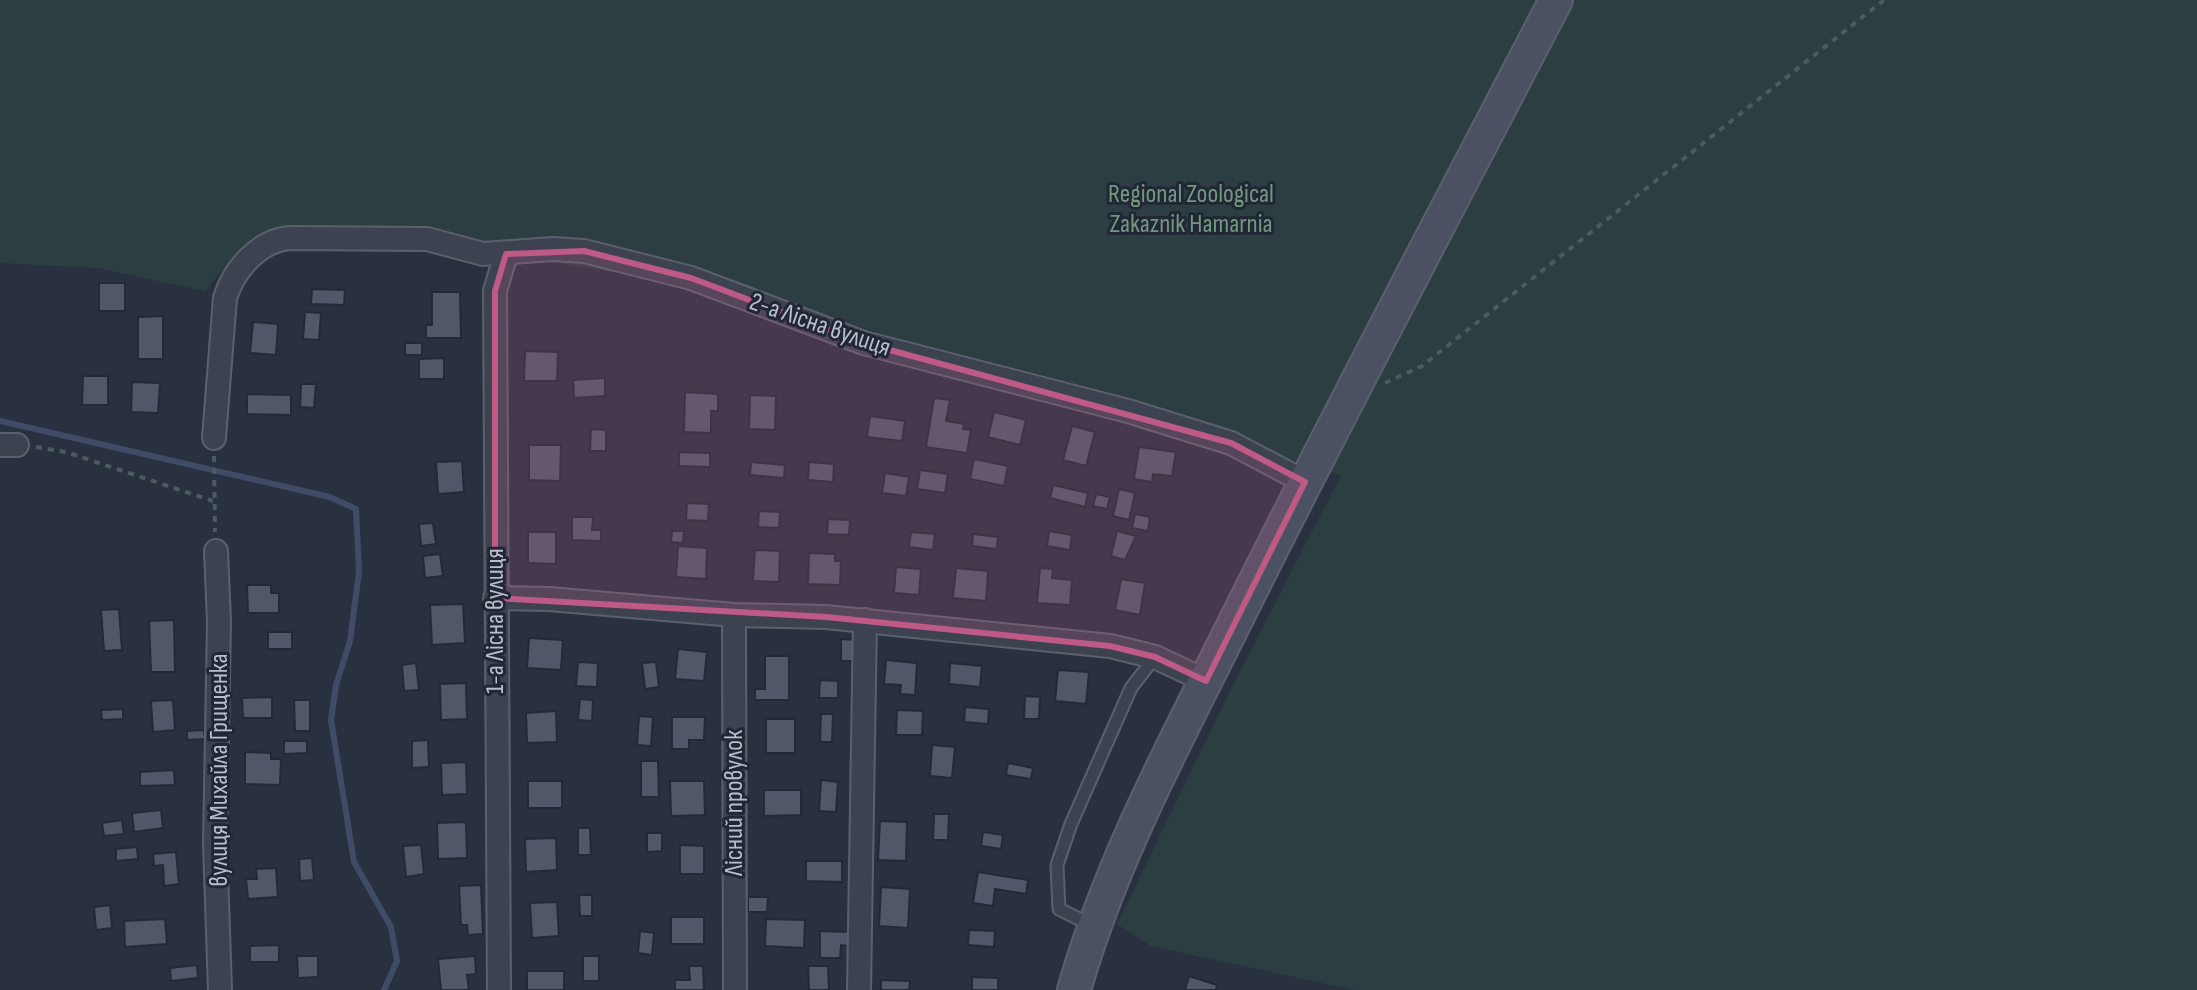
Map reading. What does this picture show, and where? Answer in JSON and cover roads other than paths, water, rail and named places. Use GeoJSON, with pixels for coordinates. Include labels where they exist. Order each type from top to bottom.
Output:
{"type":"FeatureCollection","features":[{"type":"Feature","properties":{"kind":"street"},"geometry":{"type":"LineString","coordinates":[[1074,990],[1094,926],[1141,811],[1305,482],[1556,0]]}},
{"type":"Feature","properties":{"kind":"street","name":"2-а Лісна вулиця"},"geometry":{"type":"LineString","coordinates":[[214,438],[224,310],[231,282],[253,256],[269,243],[289,238],[427,239],[477,253],[570,249],[691,278],[864,343],[1128,411],[1231,443],[1305,482]]}},
{"type":"Feature","properties":{"kind":"street","name":"1-а Лісна вулиця"},"geometry":{"type":"LineString","coordinates":[[499,990],[495,291],[506,254]]}},
{"type":"Feature","properties":{"kind":"street","name":"вулиця Михайла Грищенка"},"geometry":{"type":"LineString","coordinates":[[216,551],[219,636],[215,844],[220,990]]}},
{"type":"Feature","properties":{"kind":"street"},"geometry":{"type":"LineString","coordinates":[[495,598],[549,599],[734,615],[771,614],[865,620],[1110,646],[1155,657],[1206,681]]}},
{"type":"Feature","properties":{"kind":"street","name":"Лісний провулок"},"geometry":{"type":"LineString","coordinates":[[734,615],[735,990]]}},
{"type":"Feature","properties":{"kind":"street"},"geometry":{"type":"LineString","coordinates":[[859,990],[865,620]]}},
{"type":"Feature","properties":{"kind":"lane"},"geometry":{"type":"LineString","coordinates":[[1094,926],[1059,909],[1057,865],[1071,824],[1131,688],[1155,657]]}},
{"type":"Feature","properties":{"kind":"waterway"},"geometry":{"type":"LineString","coordinates":[[0,421],[330,497],[356,509],[359,572],[350,641],[336,685],[331,720],[354,862],[391,927],[397,961],[384,990]]}},
{"type":"Feature","properties":{"kind":"park label","name":"Regional Zoological Zakaznik Hamarnia"},"geometry":{"type":"Point","coordinates":[1191,209]}}]}
